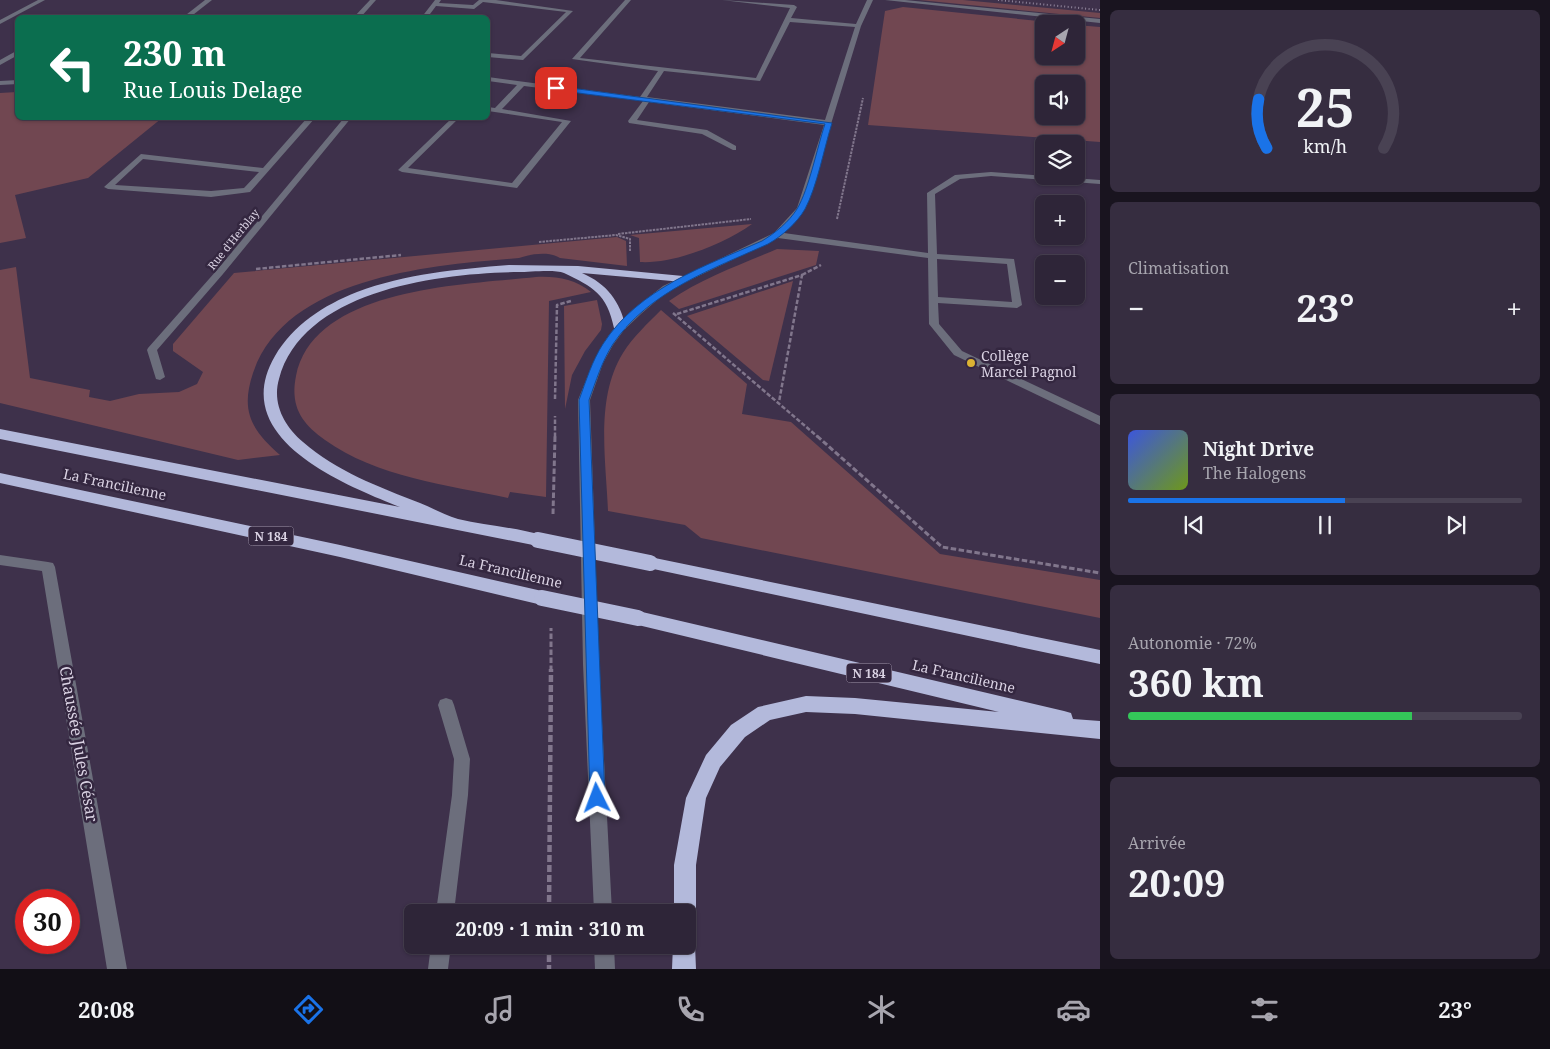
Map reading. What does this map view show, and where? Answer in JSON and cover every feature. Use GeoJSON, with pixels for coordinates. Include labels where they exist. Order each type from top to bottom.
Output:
{"type":"FeatureCollection","features":[{"type":"Feature","properties":{"kind":"highway"},"geometry":{"type":"LineString","coordinates":[[553,267],[579,275],[597,284],[605,292],[618,312],[620,328]]}},
{"type":"Feature","properties":{"kind":"highway"},"geometry":{"type":"LineString","coordinates":[[453,523],[322,464],[296,445],[279,424],[270,407],[272,377],[284,349],[311,322],[361,295],[406,282],[458,273],[505,268],[553,267],[683,279]]}},
{"type":"Feature","properties":{"kind":"highway","name":"La Francilienne"},"geometry":{"type":"LineString","coordinates":[[0,434],[538,540],[1100,657]]}},
{"type":"Feature","properties":{"kind":"highway","name":"La Francilienne"},"geometry":{"type":"LineString","coordinates":[[0,478],[340,551],[542,598],[638,618],[1100,729]]}},
{"type":"Feature","properties":{"kind":"highway"},"geometry":{"type":"LineString","coordinates":[[684,904],[685,865],[696,798],[714,761],[738,731],[765,713],[806,704],[855,706],[1100,729]]}},
{"type":"Feature","properties":{"kind":"highway"},"geometry":{"type":"LineString","coordinates":[[684,954],[684,969]]}},
{"type":"Feature","properties":{"kind":"street"},"geometry":{"type":"LineString","coordinates":[[0,22],[42,0]]}},
{"type":"Feature","properties":{"kind":"street"},"geometry":{"type":"LineString","coordinates":[[189,15],[209,0]]}},
{"type":"Feature","properties":{"kind":"street"},"geometry":{"type":"LineString","coordinates":[[359,15],[373,0]]}},
{"type":"Feature","properties":{"kind":"street"},"geometry":{"type":"LineString","coordinates":[[426,15],[436,2],[474,7],[482,0],[570,11],[523,58],[490,55]]}},
{"type":"Feature","properties":{"kind":"street"},"geometry":{"type":"LineString","coordinates":[[628,0],[575,59],[758,80],[790,20],[794,7],[725,0]]}},
{"type":"Feature","properties":{"kind":"street"},"geometry":{"type":"LineString","coordinates":[[603,904],[591,655],[584,400],[598,362],[620,328],[654,298],[683,279],[750,250],[776,235],[801,209],[858,26],[870,0]]}},
{"type":"Feature","properties":{"kind":"street"},"geometry":{"type":"LineString","coordinates":[[888,0],[1100,21]]}},
{"type":"Feature","properties":{"kind":"street"},"geometry":{"type":"LineString","coordinates":[[790,20],[858,26]]}},
{"type":"Feature","properties":{"kind":"street"},"geometry":{"type":"LineString","coordinates":[[0,22],[9,24]]}},
{"type":"Feature","properties":{"kind":"street"},"geometry":{"type":"LineString","coordinates":[[1,62],[15,54]]}},
{"type":"Feature","properties":{"kind":"street"},"geometry":{"type":"LineString","coordinates":[[1,62],[15,60]]}},
{"type":"Feature","properties":{"kind":"street"},"geometry":{"type":"LineString","coordinates":[[662,70],[632,122],[704,132],[733,148]]}},
{"type":"Feature","properties":{"kind":"street"},"geometry":{"type":"LineString","coordinates":[[490,79],[829,123]]}},
{"type":"Feature","properties":{"kind":"street"},"geometry":{"type":"LineString","coordinates":[[0,83],[15,82]]}},
{"type":"Feature","properties":{"kind":"street"},"geometry":{"type":"LineString","coordinates":[[497,110],[522,84]]}},
{"type":"Feature","properties":{"kind":"street"},"geometry":{"type":"LineString","coordinates":[[454,120],[402,170],[514,186],[566,121],[490,109]]}},
{"type":"Feature","properties":{"kind":"street"},"geometry":{"type":"LineString","coordinates":[[263,170],[141,156],[108,187],[211,194],[247,190],[309,120]]}},
{"type":"Feature","properties":{"kind":"street","name":"Rue d'Herblay"},"geometry":{"type":"LineString","coordinates":[[160,377],[152,350],[220,272],[345,120]]}},
{"type":"Feature","properties":{"kind":"street"},"geometry":{"type":"LineString","coordinates":[[1100,182],[991,174],[958,177],[931,193],[934,324],[958,353],[1100,421]]}},
{"type":"Feature","properties":{"kind":"street"},"geometry":{"type":"LineString","coordinates":[[776,235],[932,256],[1011,261],[1017,305],[933,300]]}},
{"type":"Feature","properties":{"kind":"street","name":"Chaussée Jules César"},"geometry":{"type":"LineString","coordinates":[[0,560],[48,567],[117,969]]}},
{"type":"Feature","properties":{"kind":"street"},"geometry":{"type":"LineString","coordinates":[[446,705],[462,759],[460,794],[446,904]]}},
{"type":"Feature","properties":{"kind":"street"},"geometry":{"type":"LineString","coordinates":[[438,969],[440,954]]}},
{"type":"Feature","properties":{"kind":"street"},"geometry":{"type":"LineString","coordinates":[[604,954],[605,969]]}},
{"type":"Feature","properties":{"kind":"path"},"geometry":{"type":"LineString","coordinates":[[676,315],[820,267],[830,243],[865,90]]}},
{"type":"Feature","properties":{"kind":"path"},"geometry":{"type":"LineString","coordinates":[[537,242],[616,235],[767,217],[795,217]]}},
{"type":"Feature","properties":{"kind":"path"},"geometry":{"type":"LineString","coordinates":[[616,235],[630,239],[630,273]]}},
{"type":"Feature","properties":{"kind":"path"},"geometry":{"type":"LineString","coordinates":[[220,272],[408,254]]}},
{"type":"Feature","properties":{"kind":"path"},"geometry":{"type":"LineString","coordinates":[[779,402],[802,274]]}},
{"type":"Feature","properties":{"kind":"path"},"geometry":{"type":"LineString","coordinates":[[555,403],[557,305],[605,292]]}},
{"type":"Feature","properties":{"kind":"path"},"geometry":{"type":"LineString","coordinates":[[654,298],[779,402],[942,547],[1100,573]]}},
{"type":"Feature","properties":{"kind":"path"},"geometry":{"type":"LineString","coordinates":[[553,520],[555,413]]}},
{"type":"Feature","properties":{"kind":"path"},"geometry":{"type":"LineString","coordinates":[[549,904],[551,626]]}},
{"type":"Feature","properties":{"kind":"path"},"geometry":{"type":"LineString","coordinates":[[549,954],[549,969]]}},
{"type":"Feature","properties":{"kind":"shaded area"},"geometry":{"type":"Polygon","coordinates":[[[919,0],[963,0],[1100,13],[1100,18],[1085,15],[919,0]]]}},
{"type":"Feature","properties":{"kind":"shaded area"},"geometry":{"type":"Polygon","coordinates":[[[903,7],[1035,21],[1035,65],[1085,65],[1085,26],[1100,27],[1100,142],[1085,141],[1085,135],[1035,135],[1035,137],[868,125],[885,11],[903,7]]]}},
{"type":"Feature","properties":{"kind":"shaded area"},"geometry":{"type":"Polygon","coordinates":[[[15,92],[15,120],[160,120],[88,178],[15,195],[26,238],[0,243],[0,93],[15,92]]]}},
{"type":"Feature","properties":{"kind":"shaded area"},"geometry":{"type":"Polygon","coordinates":[[[752,224],[727,239],[698,251],[668,260],[653,262],[640,262],[639,238],[630,235],[752,224]]]}},
{"type":"Feature","properties":{"kind":"shaded area"},"geometry":{"type":"Polygon","coordinates":[[[617,237],[626,241],[627,266],[560,258],[551,254],[534,254],[519,258],[446,265],[366,282],[329,296],[296,315],[270,340],[253,373],[249,387],[248,409],[251,419],[262,437],[280,455],[238,460],[0,403],[0,270],[16,267],[30,378],[90,390],[89,397],[110,401],[139,394],[179,392],[197,384],[203,372],[173,351],[173,344],[234,273],[617,237]]]}},
{"type":"Feature","properties":{"kind":"shaded area"},"geometry":{"type":"Polygon","coordinates":[[[777,249],[819,251],[816,265],[679,309],[669,301],[735,266],[777,249]]]}},
{"type":"Feature","properties":{"kind":"shaded area"},"geometry":{"type":"Polygon","coordinates":[[[536,277],[565,279],[591,292],[549,301],[546,497],[510,492],[508,498],[437,484],[389,471],[345,453],[317,434],[299,413],[295,396],[296,376],[309,347],[331,324],[361,308],[396,296],[434,288],[536,277]]]}},
{"type":"Feature","properties":{"kind":"shaded area"},"geometry":{"type":"Polygon","coordinates":[[[793,281],[769,381],[763,380],[687,316],[793,281]]]}},
{"type":"Feature","properties":{"kind":"shaded area"},"geometry":{"type":"Polygon","coordinates":[[[597,300],[602,324],[601,330],[585,351],[572,375],[565,409],[564,306],[597,300]]]}},
{"type":"Feature","properties":{"kind":"shaded area"},"geometry":{"type":"Polygon","coordinates":[[[661,310],[747,384],[742,414],[791,422],[940,554],[1100,580],[1100,618],[701,538],[685,525],[608,511],[604,430],[605,409],[609,389],[614,371],[623,353],[636,336],[661,310]]]}},
{"type":"Feature","properties":{"kind":"railway"},"geometry":{"type":"LineString","coordinates":[[998,0],[1100,10]]}},
{"type":"Feature","properties":{"kind":"place","name":"Collège Marcel Pagnol"},"geometry":{"type":"Point","coordinates":[971,363]}},
{"type":"Feature","properties":{"kind":"route"},"geometry":{"type":"LineString","coordinates":[[556,88],[829,123],[801,209],[795,217],[776,235],[765,242],[666,288],[638,311],[620,328],[608,344],[598,362],[584,400],[591,664],[597,798]]}}]}
